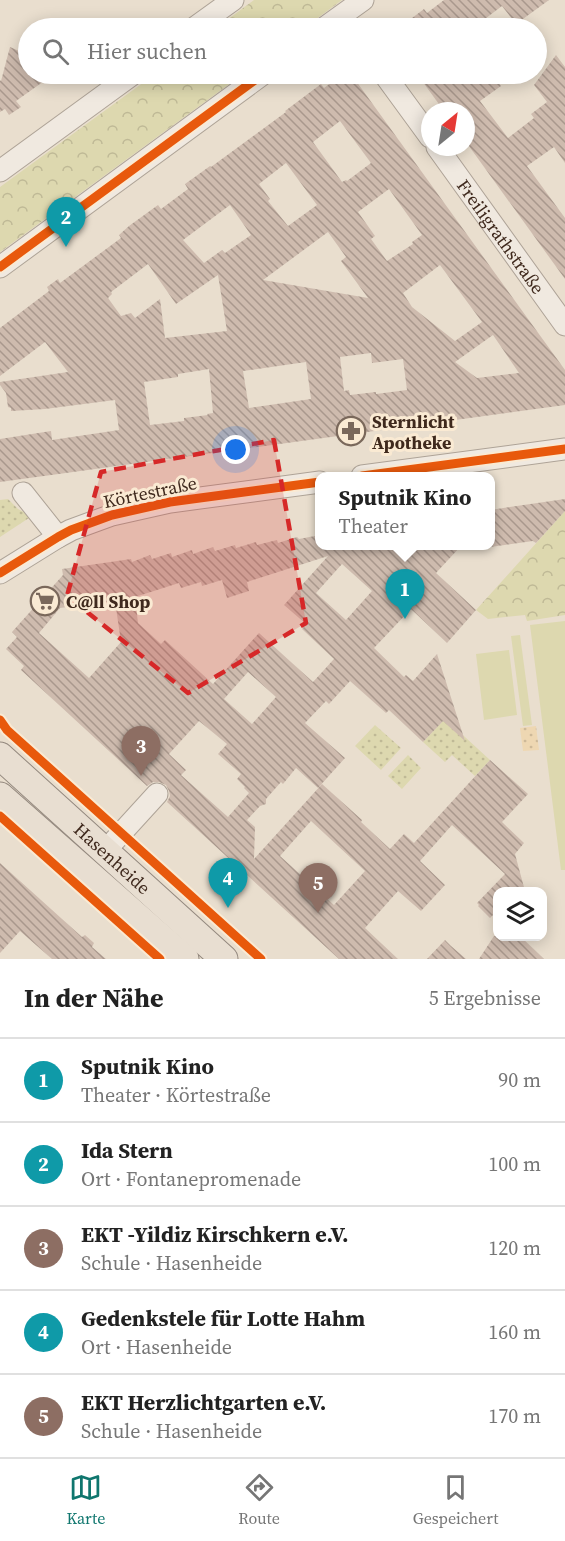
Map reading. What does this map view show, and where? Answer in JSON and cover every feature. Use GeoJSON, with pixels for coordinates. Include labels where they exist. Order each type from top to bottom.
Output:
{"type":"FeatureCollection","features":[{"type":"Feature","properties":{"kind":"main road","name":"Hasenheide"},"geometry":{"type":"LineString","coordinates":[[0,756],[225,959]]}},
{"type":"Feature","properties":{"kind":"main road","name":"Hasenheide"},"geometry":{"type":"LineString","coordinates":[[0,796],[185,959]]}},
{"type":"Feature","properties":{"kind":"street"},"geometry":{"type":"LineString","coordinates":[[208,18],[233,0]]}},
{"type":"Feature","properties":{"kind":"street"},"geometry":{"type":"LineString","coordinates":[[350,18],[363,0]]}},
{"type":"Feature","properties":{"kind":"street"},"geometry":{"type":"LineString","coordinates":[[0,171],[119,84]]}},
{"type":"Feature","properties":{"kind":"street"},"geometry":{"type":"LineString","coordinates":[[0,267],[249,84]]}},
{"type":"Feature","properties":{"kind":"street"},"geometry":{"type":"LineString","coordinates":[[391,84],[421,125]]}},
{"type":"Feature","properties":{"kind":"street","name":"Freiligrathstraße"},"geometry":{"type":"LineString","coordinates":[[443,156],[565,325]]}},
{"type":"Feature","properties":{"kind":"street"},"geometry":{"type":"LineString","coordinates":[[398,472],[565,449]]}},
{"type":"Feature","properties":{"kind":"street","name":"Körtestraße"},"geometry":{"type":"LineString","coordinates":[[0,573],[58,537],[112,515],[170,502],[315,483]]}},
{"type":"Feature","properties":{"kind":"street"},"geometry":{"type":"LineString","coordinates":[[23,493],[58,537]]}},
{"type":"Feature","properties":{"kind":"street"},"geometry":{"type":"LineString","coordinates":[[105,851],[157,794]]}},
{"type":"Feature","properties":{"kind":"highlighted area"},"geometry":{"type":"Polygon","coordinates":[[[274,440],[306,623],[188,693],[67,596],[101,472],[274,440]]]}},
{"type":"Feature","properties":{"kind":"green space"},"geometry":{"type":"Polygon","coordinates":[[[254,0],[342,0],[318,18],[230,18],[254,0]]]}},
{"type":"Feature","properties":{"kind":"green space"},"geometry":{"type":"Polygon","coordinates":[[[141,84],[229,84],[0,252],[0,187],[141,84]]]}},
{"type":"Feature","properties":{"kind":"green space"},"geometry":{"type":"Polygon","coordinates":[[[8,499],[18,509],[32,516],[0,537],[0,500],[8,499]]]}},
{"type":"Feature","properties":{"kind":"green space"},"geometry":{"type":"Polygon","coordinates":[[[565,511],[565,615],[527,621],[525,615],[488,619],[476,610],[565,511]]]}},
{"type":"Feature","properties":{"kind":"green space"},"geometry":{"type":"Polygon","coordinates":[[[565,621],[565,870],[561,870],[530,625],[565,621]]]}},
{"type":"Feature","properties":{"kind":"green space"},"geometry":{"type":"Polygon","coordinates":[[[520,635],[532,725],[523,726],[511,636],[520,635]]]}},
{"type":"Feature","properties":{"kind":"green space"},"geometry":{"type":"Polygon","coordinates":[[[509,650],[517,715],[484,720],[476,654],[509,650]]]}},
{"type":"Feature","properties":{"kind":"green space"},"geometry":{"type":"Polygon","coordinates":[[[443,721],[453,726],[490,760],[475,776],[452,755],[445,762],[423,742],[443,721]]]}},
{"type":"Feature","properties":{"kind":"green space"},"geometry":{"type":"Polygon","coordinates":[[[375,725],[401,748],[381,770],[355,746],[375,725]]]}},
{"type":"Feature","properties":{"kind":"green space"},"geometry":{"type":"Polygon","coordinates":[[[408,755],[421,768],[402,789],[388,776],[408,755]]]}},
{"type":"Feature","properties":{"kind":"sand"},"geometry":{"type":"Polygon","coordinates":[[[536,726],[539,750],[523,751],[520,728],[536,726]]]}},
{"type":"Feature","properties":{"kind":"building"},"geometry":{"type":"Polygon","coordinates":[[[444,0],[549,0],[524,18],[511,18],[502,6],[486,18],[412,18],[424,9],[427,13],[444,0]]]}},
{"type":"Feature","properties":{"kind":"building"},"geometry":{"type":"Polygon","coordinates":[[[10,47],[18,51],[18,84],[40,84],[16,101],[21,107],[9,115],[5,109],[0,112],[0,80],[10,47]]]}},
{"type":"Feature","properties":{"kind":"building"},"geometry":{"type":"Polygon","coordinates":[[[556,55],[565,67],[565,163],[554,147],[527,166],[565,218],[565,279],[475,154],[475,102],[437,102],[424,84],[500,84],[501,86],[480,101],[508,138],[534,118],[531,114],[547,102],[534,85],[547,84],[547,67],[556,55]]]}},
{"type":"Feature","properties":{"kind":"building"},"geometry":{"type":"Polygon","coordinates":[[[321,84],[324,88],[329,84],[358,84],[565,370],[565,405],[0,482],[0,439],[51,431],[52,440],[119,430],[115,400],[11,411],[0,382],[68,372],[45,342],[0,376],[0,328],[49,291],[47,287],[58,279],[60,283],[121,238],[119,235],[129,226],[158,205],[161,209],[188,189],[185,184],[286,112],[321,84]],[[340,121],[313,142],[342,182],[347,181],[371,163],[340,121]],[[286,163],[259,184],[270,199],[268,201],[288,226],[317,205],[286,163]],[[389,189],[358,212],[375,236],[371,239],[387,261],[413,244],[412,242],[422,235],[389,189]],[[230,205],[183,240],[204,263],[222,250],[225,253],[251,235],[230,205]],[[328,232],[263,280],[368,298],[341,261],[346,257],[328,232]],[[148,264],[111,292],[108,298],[121,316],[131,313],[135,318],[160,299],[165,338],[227,331],[218,275],[176,304],[148,264]],[[440,265],[403,293],[412,307],[455,341],[482,322],[440,265]],[[493,335],[455,362],[477,378],[519,373],[493,335]],[[371,353],[340,357],[344,391],[349,390],[350,395],[407,390],[403,359],[372,363],[371,353]],[[306,362],[243,371],[249,408],[311,399],[306,362]],[[209,369],[178,374],[178,377],[144,382],[150,425],[184,421],[184,418],[213,413],[209,369]]]}},
{"type":"Feature","properties":{"kind":"building"},"geometry":{"type":"Polygon","coordinates":[[[565,499],[565,511],[536,543],[533,541],[495,546],[495,509],[565,499]]]}},
{"type":"Feature","properties":{"kind":"building"},"geometry":{"type":"Polygon","coordinates":[[[315,536],[315,550],[457,550],[436,573],[476,610],[447,643],[411,609],[374,648],[404,677],[406,675],[413,681],[437,654],[465,741],[443,721],[423,742],[389,710],[386,713],[350,681],[329,704],[326,701],[305,723],[345,758],[318,788],[296,768],[266,799],[266,804],[260,806],[247,820],[255,827],[254,859],[322,784],[390,849],[404,834],[414,843],[490,760],[528,794],[502,822],[524,843],[515,854],[524,887],[493,887],[493,915],[490,918],[477,903],[505,874],[452,825],[420,861],[445,885],[421,911],[398,891],[365,928],[398,959],[339,959],[167,802],[170,796],[166,785],[153,782],[147,786],[21,670],[24,666],[6,649],[17,637],[12,632],[63,575],[62,569],[131,559],[132,562],[150,555],[152,559],[171,553],[172,557],[192,550],[193,554],[213,547],[215,551],[256,542],[257,545],[277,540],[278,543],[297,537],[299,539],[315,536]],[[328,556],[247,582],[249,591],[227,598],[222,580],[202,586],[201,582],[181,588],[179,583],[135,597],[138,623],[161,644],[165,640],[213,684],[259,633],[313,682],[334,659],[302,629],[306,624],[284,605],[328,556]],[[342,564],[316,593],[346,620],[372,591],[342,564]],[[115,601],[60,608],[39,633],[89,678],[121,642],[115,601]],[[248,672],[224,699],[252,724],[276,697],[248,672]],[[199,721],[169,754],[186,770],[181,775],[228,817],[249,793],[237,779],[241,774],[218,754],[227,744],[199,721]],[[311,821],[280,856],[334,905],[365,871],[311,821]]]}},
{"type":"Feature","properties":{"kind":"building"},"geometry":{"type":"Polygon","coordinates":[[[0,863],[82,937],[85,935],[94,943],[92,947],[106,959],[52,959],[20,931],[0,953],[0,863]]]}},
{"type":"Feature","properties":{"kind":"building"},"geometry":{"type":"Polygon","coordinates":[[[493,938],[493,941],[525,941],[544,959],[479,959],[493,938]]]}},
{"type":"Feature","properties":{"kind":"building"},"geometry":{"type":"Polygon","coordinates":[[[445,940],[451,946],[466,959],[427,959],[445,940]]]}},
{"type":"Feature","properties":{"kind":"cycle path"},"geometry":{"type":"LineString","coordinates":[[0,267],[249,84]]}},
{"type":"Feature","properties":{"kind":"cycle path"},"geometry":{"type":"LineString","coordinates":[[392,472],[565,449]]}},
{"type":"Feature","properties":{"kind":"cycle path"},"geometry":{"type":"LineString","coordinates":[[0,573],[71,530],[112,515],[170,502],[315,483]]}},
{"type":"Feature","properties":{"kind":"cycle path"},"geometry":{"type":"LineString","coordinates":[[0,720],[7,730],[261,959]]}},
{"type":"Feature","properties":{"kind":"cycle path"},"geometry":{"type":"LineString","coordinates":[[0,816],[160,959]]}},
{"type":"Feature","properties":{"kind":"place","name":"Ida Stern"},"geometry":{"type":"Point","coordinates":[66,247]}},
{"type":"Feature","properties":{"kind":"place","name":"Sternlicht Apotheke"},"geometry":{"type":"Point","coordinates":[351,431]}},
{"type":"Feature","properties":{"kind":"place","name":"C@ll Shop"},"geometry":{"type":"Point","coordinates":[45,601]}},
{"type":"Feature","properties":{"kind":"place","name":"Sputnik Kino"},"geometry":{"type":"Point","coordinates":[405,619]}},
{"type":"Feature","properties":{"kind":"place","name":"EKT -Yildiz Kirschkern e.V."},"geometry":{"type":"Point","coordinates":[141,776]}},
{"type":"Feature","properties":{"kind":"place","name":"Gedenkstele für Lotte Hahm"},"geometry":{"type":"Point","coordinates":[228,908]}},
{"type":"Feature","properties":{"kind":"place","name":"EKT Herzlichtgarten e.V."},"geometry":{"type":"Point","coordinates":[318,913]}}]}
